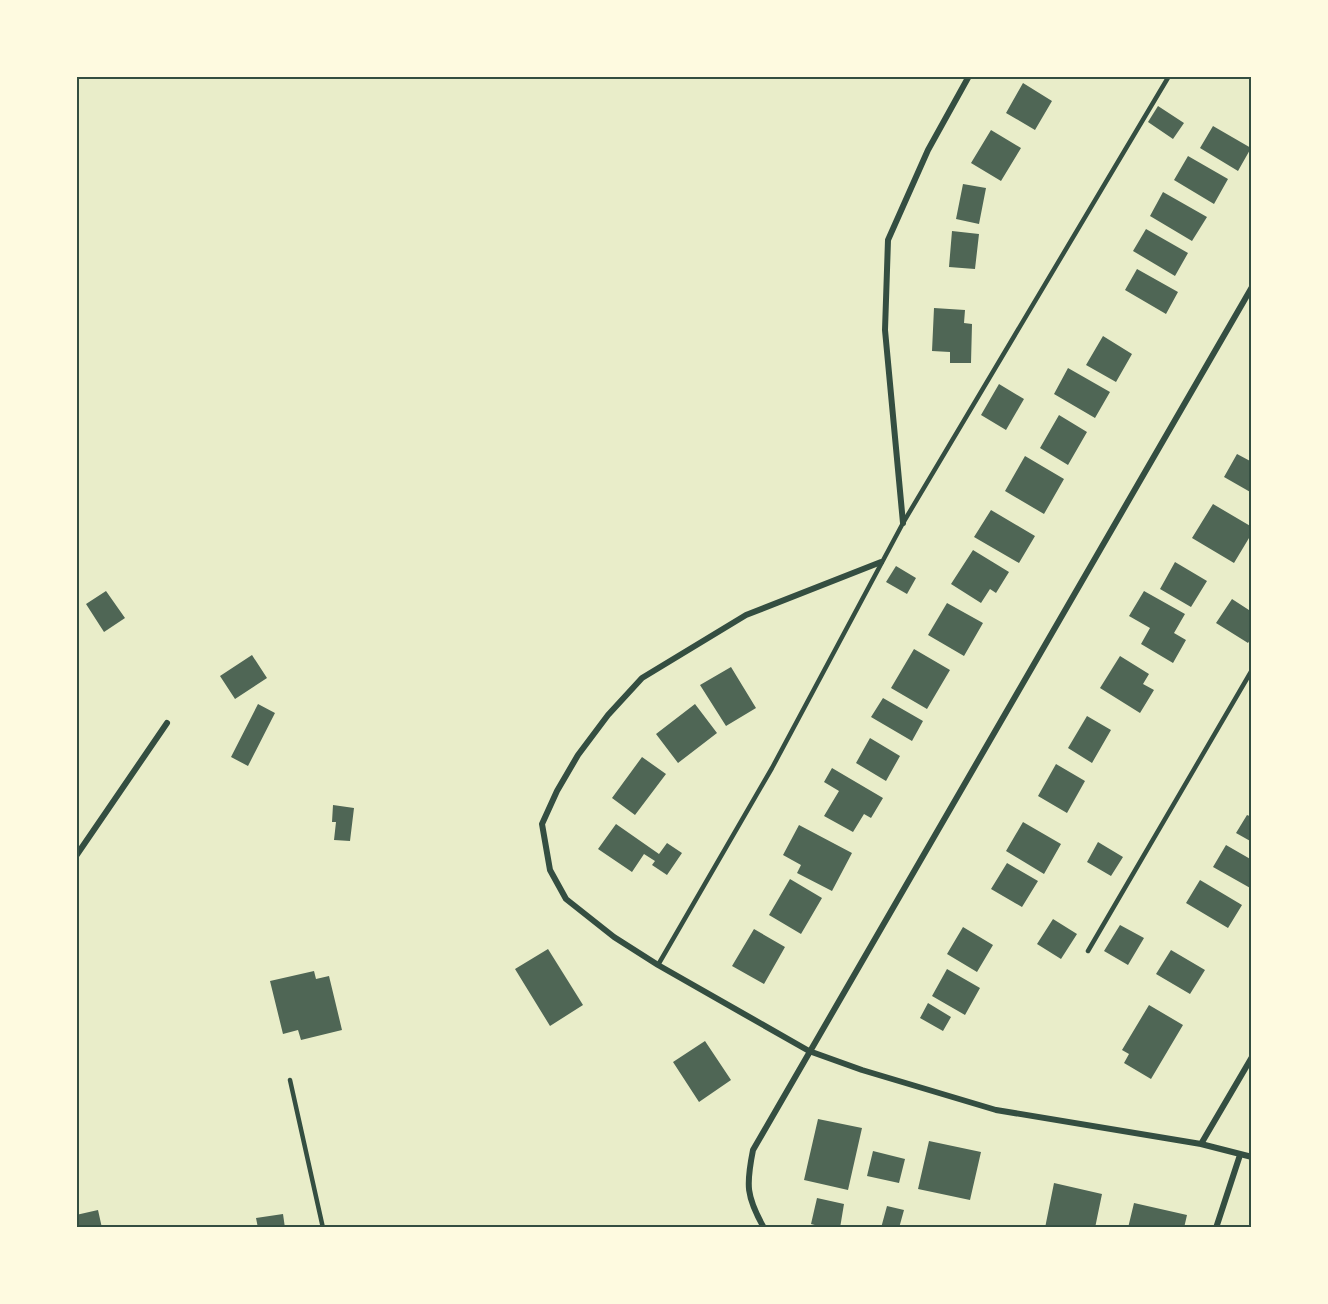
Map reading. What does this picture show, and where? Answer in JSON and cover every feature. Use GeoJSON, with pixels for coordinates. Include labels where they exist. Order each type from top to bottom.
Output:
{"type":"FeatureCollection","features":[{"type":"Feature","properties":{"kind":"street"},"geometry":{"type":"LineString","coordinates":[[903,523],[885,330],[888,240],[928,150],[969,76]]}},
{"type":"Feature","properties":{"kind":"street"},"geometry":{"type":"LineString","coordinates":[[764,1227],[752,1206],[747,1180],[753,1150],[1251,287]]}},
{"type":"Feature","properties":{"kind":"street"},"geometry":{"type":"LineString","coordinates":[[881,562],[746,615],[642,678],[608,715],[578,755],[557,791],[542,824],[550,870],[566,899],[614,937],[658,965],[809,1051],[862,1070],[996,1110],[1201,1144],[1251,1157]]}},
{"type":"Feature","properties":{"kind":"street"},"geometry":{"type":"LineString","coordinates":[[76,856],[167,723]]}},
{"type":"Feature","properties":{"kind":"street"},"geometry":{"type":"LineString","coordinates":[[1201,1144],[1251,1057]]}},
{"type":"Feature","properties":{"kind":"street"},"geometry":{"type":"LineString","coordinates":[[1216,1227],[1239,1155]]}},
{"type":"Feature","properties":{"kind":"lane"},"geometry":{"type":"LineString","coordinates":[[658,965],[772,768],[903,523],[1169,76]]}},
{"type":"Feature","properties":{"kind":"lane"},"geometry":{"type":"LineString","coordinates":[[1088,951],[1251,670]]}},
{"type":"Feature","properties":{"kind":"lane"},"geometry":{"type":"LineString","coordinates":[[290,1080],[323,1227]]}},
{"type":"Feature","properties":{"kind":"building"},"geometry":{"type":"Polygon","coordinates":[[[1023,83],[1052,101],[1035,130],[1006,113],[1023,83]]]}},
{"type":"Feature","properties":{"kind":"building"},"geometry":{"type":"Polygon","coordinates":[[[1158,106],[1184,123],[1173,139],[1148,122],[1158,106]]]}},
{"type":"Feature","properties":{"kind":"building"},"geometry":{"type":"Polygon","coordinates":[[[1213,126],[1251,148],[1238,171],[1200,148],[1213,126]]]}},
{"type":"Feature","properties":{"kind":"building"},"geometry":{"type":"Polygon","coordinates":[[[991,130],[1021,148],[1001,181],[971,163],[991,130]]]}},
{"type":"Feature","properties":{"kind":"building"},"geometry":{"type":"Polygon","coordinates":[[[1188,156],[1228,179],[1214,204],[1174,180],[1188,156]]]}},
{"type":"Feature","properties":{"kind":"building"},"geometry":{"type":"Polygon","coordinates":[[[963,184],[986,188],[979,224],[956,219],[963,184]]]}},
{"type":"Feature","properties":{"kind":"building"},"geometry":{"type":"Polygon","coordinates":[[[1163,192],[1207,217],[1192,241],[1150,216],[1163,192]]]}},
{"type":"Feature","properties":{"kind":"building"},"geometry":{"type":"Polygon","coordinates":[[[1146,229],[1188,253],[1175,276],[1133,251],[1146,229]]]}},
{"type":"Feature","properties":{"kind":"building"},"geometry":{"type":"Polygon","coordinates":[[[952,231],[979,234],[975,269],[949,267],[952,231]]]}},
{"type":"Feature","properties":{"kind":"building"},"geometry":{"type":"Polygon","coordinates":[[[1137,269],[1178,292],[1166,314],[1125,290],[1137,269]]]}},
{"type":"Feature","properties":{"kind":"building"},"geometry":{"type":"Polygon","coordinates":[[[934,308],[965,310],[964,323],[972,324],[971,363],[950,363],[950,352],[932,351],[934,308]]]}},
{"type":"Feature","properties":{"kind":"building"},"geometry":{"type":"Polygon","coordinates":[[[1103,336],[1132,354],[1116,382],[1086,365],[1103,336]]]}},
{"type":"Feature","properties":{"kind":"building"},"geometry":{"type":"Polygon","coordinates":[[[1068,368],[1110,392],[1095,418],[1054,394],[1068,368]]]}},
{"type":"Feature","properties":{"kind":"building"},"geometry":{"type":"Polygon","coordinates":[[[999,384],[1024,399],[1006,430],[981,415],[999,384]]]}},
{"type":"Feature","properties":{"kind":"building"},"geometry":{"type":"Polygon","coordinates":[[[1059,415],[1087,432],[1068,465],[1040,448],[1059,415]]]}},
{"type":"Feature","properties":{"kind":"building"},"geometry":{"type":"Polygon","coordinates":[[[1237,454],[1252,462],[1252,493],[1224,477],[1237,454]]]}},
{"type":"Feature","properties":{"kind":"building"},"geometry":{"type":"Polygon","coordinates":[[[1025,456],[1064,479],[1044,514],[1005,491],[1025,456]]]}},
{"type":"Feature","properties":{"kind":"building"},"geometry":{"type":"Polygon","coordinates":[[[1213,504],[1252,527],[1252,533],[1234,563],[1192,538],[1213,504]]]}},
{"type":"Feature","properties":{"kind":"building"},"geometry":{"type":"Polygon","coordinates":[[[991,510],[1035,536],[1019,563],[974,537],[991,510]]]}},
{"type":"Feature","properties":{"kind":"building"},"geometry":{"type":"Polygon","coordinates":[[[973,550],[1009,572],[996,593],[990,589],[981,603],[951,584],[973,550]]]}},
{"type":"Feature","properties":{"kind":"building"},"geometry":{"type":"Polygon","coordinates":[[[1175,562],[1207,581],[1191,607],[1160,589],[1175,562]]]}},
{"type":"Feature","properties":{"kind":"building"},"geometry":{"type":"Polygon","coordinates":[[[896,566],[916,578],[907,594],[886,582],[896,566]]]}},
{"type":"Feature","properties":{"kind":"building"},"geometry":{"type":"Polygon","coordinates":[[[106,591],[125,618],[104,632],[86,604],[106,591]]]}},
{"type":"Feature","properties":{"kind":"building"},"geometry":{"type":"Polygon","coordinates":[[[1144,591],[1185,614],[1174,633],[1186,640],[1173,663],[1141,644],[1150,628],[1129,616],[1144,591]]]}},
{"type":"Feature","properties":{"kind":"building"},"geometry":{"type":"Polygon","coordinates":[[[1232,599],[1252,612],[1252,637],[1248,643],[1216,623],[1232,599]]]}},
{"type":"Feature","properties":{"kind":"building"},"geometry":{"type":"Polygon","coordinates":[[[947,603],[983,623],[964,656],[928,635],[947,603]]]}},
{"type":"Feature","properties":{"kind":"building"},"geometry":{"type":"Polygon","coordinates":[[[914,649],[950,670],[927,709],[891,688],[914,649]]]}},
{"type":"Feature","properties":{"kind":"building"},"geometry":{"type":"Polygon","coordinates":[[[252,655],[267,678],[235,699],[220,676],[252,655]]]}},
{"type":"Feature","properties":{"kind":"building"},"geometry":{"type":"Polygon","coordinates":[[[1120,656],[1149,674],[1143,684],[1154,690],[1140,713],[1100,688],[1120,656]]]}},
{"type":"Feature","properties":{"kind":"building"},"geometry":{"type":"Polygon","coordinates":[[[731,667],[756,708],[726,726],[700,685],[731,667]]]}},
{"type":"Feature","properties":{"kind":"building"},"geometry":{"type":"Polygon","coordinates":[[[883,698],[923,721],[912,741],[871,717],[883,698]]]}},
{"type":"Feature","properties":{"kind":"building"},"geometry":{"type":"Polygon","coordinates":[[[258,704],[275,713],[248,766],[231,757],[258,704]]]}},
{"type":"Feature","properties":{"kind":"building"},"geometry":{"type":"Polygon","coordinates":[[[695,704],[717,733],[678,763],[656,734],[695,704]]]}},
{"type":"Feature","properties":{"kind":"building"},"geometry":{"type":"Polygon","coordinates":[[[1087,716],[1111,730],[1092,763],[1068,748],[1087,716]]]}},
{"type":"Feature","properties":{"kind":"building"},"geometry":{"type":"Polygon","coordinates":[[[870,738],[900,756],[886,781],[856,763],[870,738]]]}},
{"type":"Feature","properties":{"kind":"building"},"geometry":{"type":"Polygon","coordinates":[[[642,757],[666,774],[635,815],[612,798],[642,757]]]}},
{"type":"Feature","properties":{"kind":"building"},"geometry":{"type":"Polygon","coordinates":[[[1056,764],[1085,781],[1067,813],[1038,796],[1056,764]]]}},
{"type":"Feature","properties":{"kind":"building"},"geometry":{"type":"Polygon","coordinates":[[[832,768],[883,798],[871,818],[864,814],[853,832],[824,816],[839,791],[824,782],[832,768]]]}},
{"type":"Feature","properties":{"kind":"building"},"geometry":{"type":"Polygon","coordinates":[[[333,805],[354,808],[350,841],[334,840],[336,822],[332,822],[333,805]]]}},
{"type":"Feature","properties":{"kind":"building"},"geometry":{"type":"Polygon","coordinates":[[[1247,815],[1252,817],[1252,842],[1236,833],[1247,815]]]}},
{"type":"Feature","properties":{"kind":"building"},"geometry":{"type":"Polygon","coordinates":[[[1023,822],[1061,844],[1044,874],[1006,851],[1023,822]]]}},
{"type":"Feature","properties":{"kind":"building"},"geometry":{"type":"Polygon","coordinates":[[[616,824],[659,854],[667,843],[682,853],[667,875],[652,865],[655,861],[644,854],[632,872],[598,849],[616,824]]]}},
{"type":"Feature","properties":{"kind":"building"},"geometry":{"type":"Polygon","coordinates":[[[799,825],[852,853],[832,891],[797,873],[801,865],[783,855],[799,825]]]}},
{"type":"Feature","properties":{"kind":"building"},"geometry":{"type":"Polygon","coordinates":[[[1098,842],[1123,857],[1111,876],[1087,862],[1098,842]]]}},
{"type":"Feature","properties":{"kind":"building"},"geometry":{"type":"Polygon","coordinates":[[[1226,845],[1252,860],[1252,889],[1213,867],[1226,845]]]}},
{"type":"Feature","properties":{"kind":"building"},"geometry":{"type":"Polygon","coordinates":[[[1007,863],[1038,881],[1022,907],[991,889],[1007,863]]]}},
{"type":"Feature","properties":{"kind":"building"},"geometry":{"type":"Polygon","coordinates":[[[790,879],[822,898],[801,934],[769,915],[790,879]]]}},
{"type":"Feature","properties":{"kind":"building"},"geometry":{"type":"Polygon","coordinates":[[[1200,880],[1242,905],[1228,928],[1186,903],[1200,880]]]}},
{"type":"Feature","properties":{"kind":"building"},"geometry":{"type":"Polygon","coordinates":[[[1053,919],[1077,934],[1061,959],[1037,944],[1053,919]]]}},
{"type":"Feature","properties":{"kind":"building"},"geometry":{"type":"Polygon","coordinates":[[[1120,925],[1144,938],[1128,965],[1104,951],[1120,925]]]}},
{"type":"Feature","properties":{"kind":"building"},"geometry":{"type":"Polygon","coordinates":[[[963,927],[993,945],[977,972],[947,954],[963,927]]]}},
{"type":"Feature","properties":{"kind":"building"},"geometry":{"type":"Polygon","coordinates":[[[754,929],[785,947],[764,984],[732,966],[754,929]]]}},
{"type":"Feature","properties":{"kind":"building"},"geometry":{"type":"Polygon","coordinates":[[[548,949],[583,1005],[550,1026],[515,969],[548,949]]]}},
{"type":"Feature","properties":{"kind":"building"},"geometry":{"type":"Polygon","coordinates":[[[1171,950],[1205,970],[1190,994],[1156,974],[1171,950]]]}},
{"type":"Feature","properties":{"kind":"building"},"geometry":{"type":"Polygon","coordinates":[[[947,969],[980,988],[965,1015],[932,996],[947,969]]]}},
{"type":"Feature","properties":{"kind":"building"},"geometry":{"type":"Polygon","coordinates":[[[314,971],[316,979],[329,976],[342,1030],[301,1040],[298,1030],[283,1034],[270,981],[314,971]]]}},
{"type":"Feature","properties":{"kind":"building"},"geometry":{"type":"Polygon","coordinates":[[[928,1003],[951,1017],[943,1031],[920,1018],[928,1003]]]}},
{"type":"Feature","properties":{"kind":"building"},"geometry":{"type":"Polygon","coordinates":[[[1149,1005],[1183,1025],[1151,1079],[1124,1063],[1129,1054],[1122,1050],[1149,1005]]]}},
{"type":"Feature","properties":{"kind":"building"},"geometry":{"type":"Polygon","coordinates":[[[705,1041],[731,1080],[699,1102],[673,1062],[705,1041]]]}},
{"type":"Feature","properties":{"kind":"building"},"geometry":{"type":"Polygon","coordinates":[[[818,1119],[862,1128],[848,1190],[804,1180],[818,1119]]]}},
{"type":"Feature","properties":{"kind":"building"},"geometry":{"type":"Polygon","coordinates":[[[929,1141],[981,1152],[970,1200],[918,1189],[929,1141]]]}},
{"type":"Feature","properties":{"kind":"building"},"geometry":{"type":"Polygon","coordinates":[[[873,1151],[905,1159],[899,1183],[867,1176],[873,1151]]]}},
{"type":"Feature","properties":{"kind":"building"},"geometry":{"type":"Polygon","coordinates":[[[1054,1183],[1102,1194],[1095,1228],[1045,1228],[1054,1183]]]}},
{"type":"Feature","properties":{"kind":"building"},"geometry":{"type":"Polygon","coordinates":[[[817,1198],[844,1204],[840,1228],[826,1228],[811,1224],[817,1198]]]}},
{"type":"Feature","properties":{"kind":"building"},"geometry":{"type":"Polygon","coordinates":[[[1134,1203],[1187,1215],[1184,1228],[1128,1228],[1134,1203]]]}},
{"type":"Feature","properties":{"kind":"building"},"geometry":{"type":"Polygon","coordinates":[[[887,1206],[904,1210],[899,1228],[881,1228],[887,1206]]]}},
{"type":"Feature","properties":{"kind":"building"},"geometry":{"type":"Polygon","coordinates":[[[98,1210],[102,1228],[76,1228],[76,1215],[98,1210]]]}},
{"type":"Feature","properties":{"kind":"building"},"geometry":{"type":"Polygon","coordinates":[[[283,1214],[285,1228],[258,1228],[256,1218],[283,1214]]]}}]}
